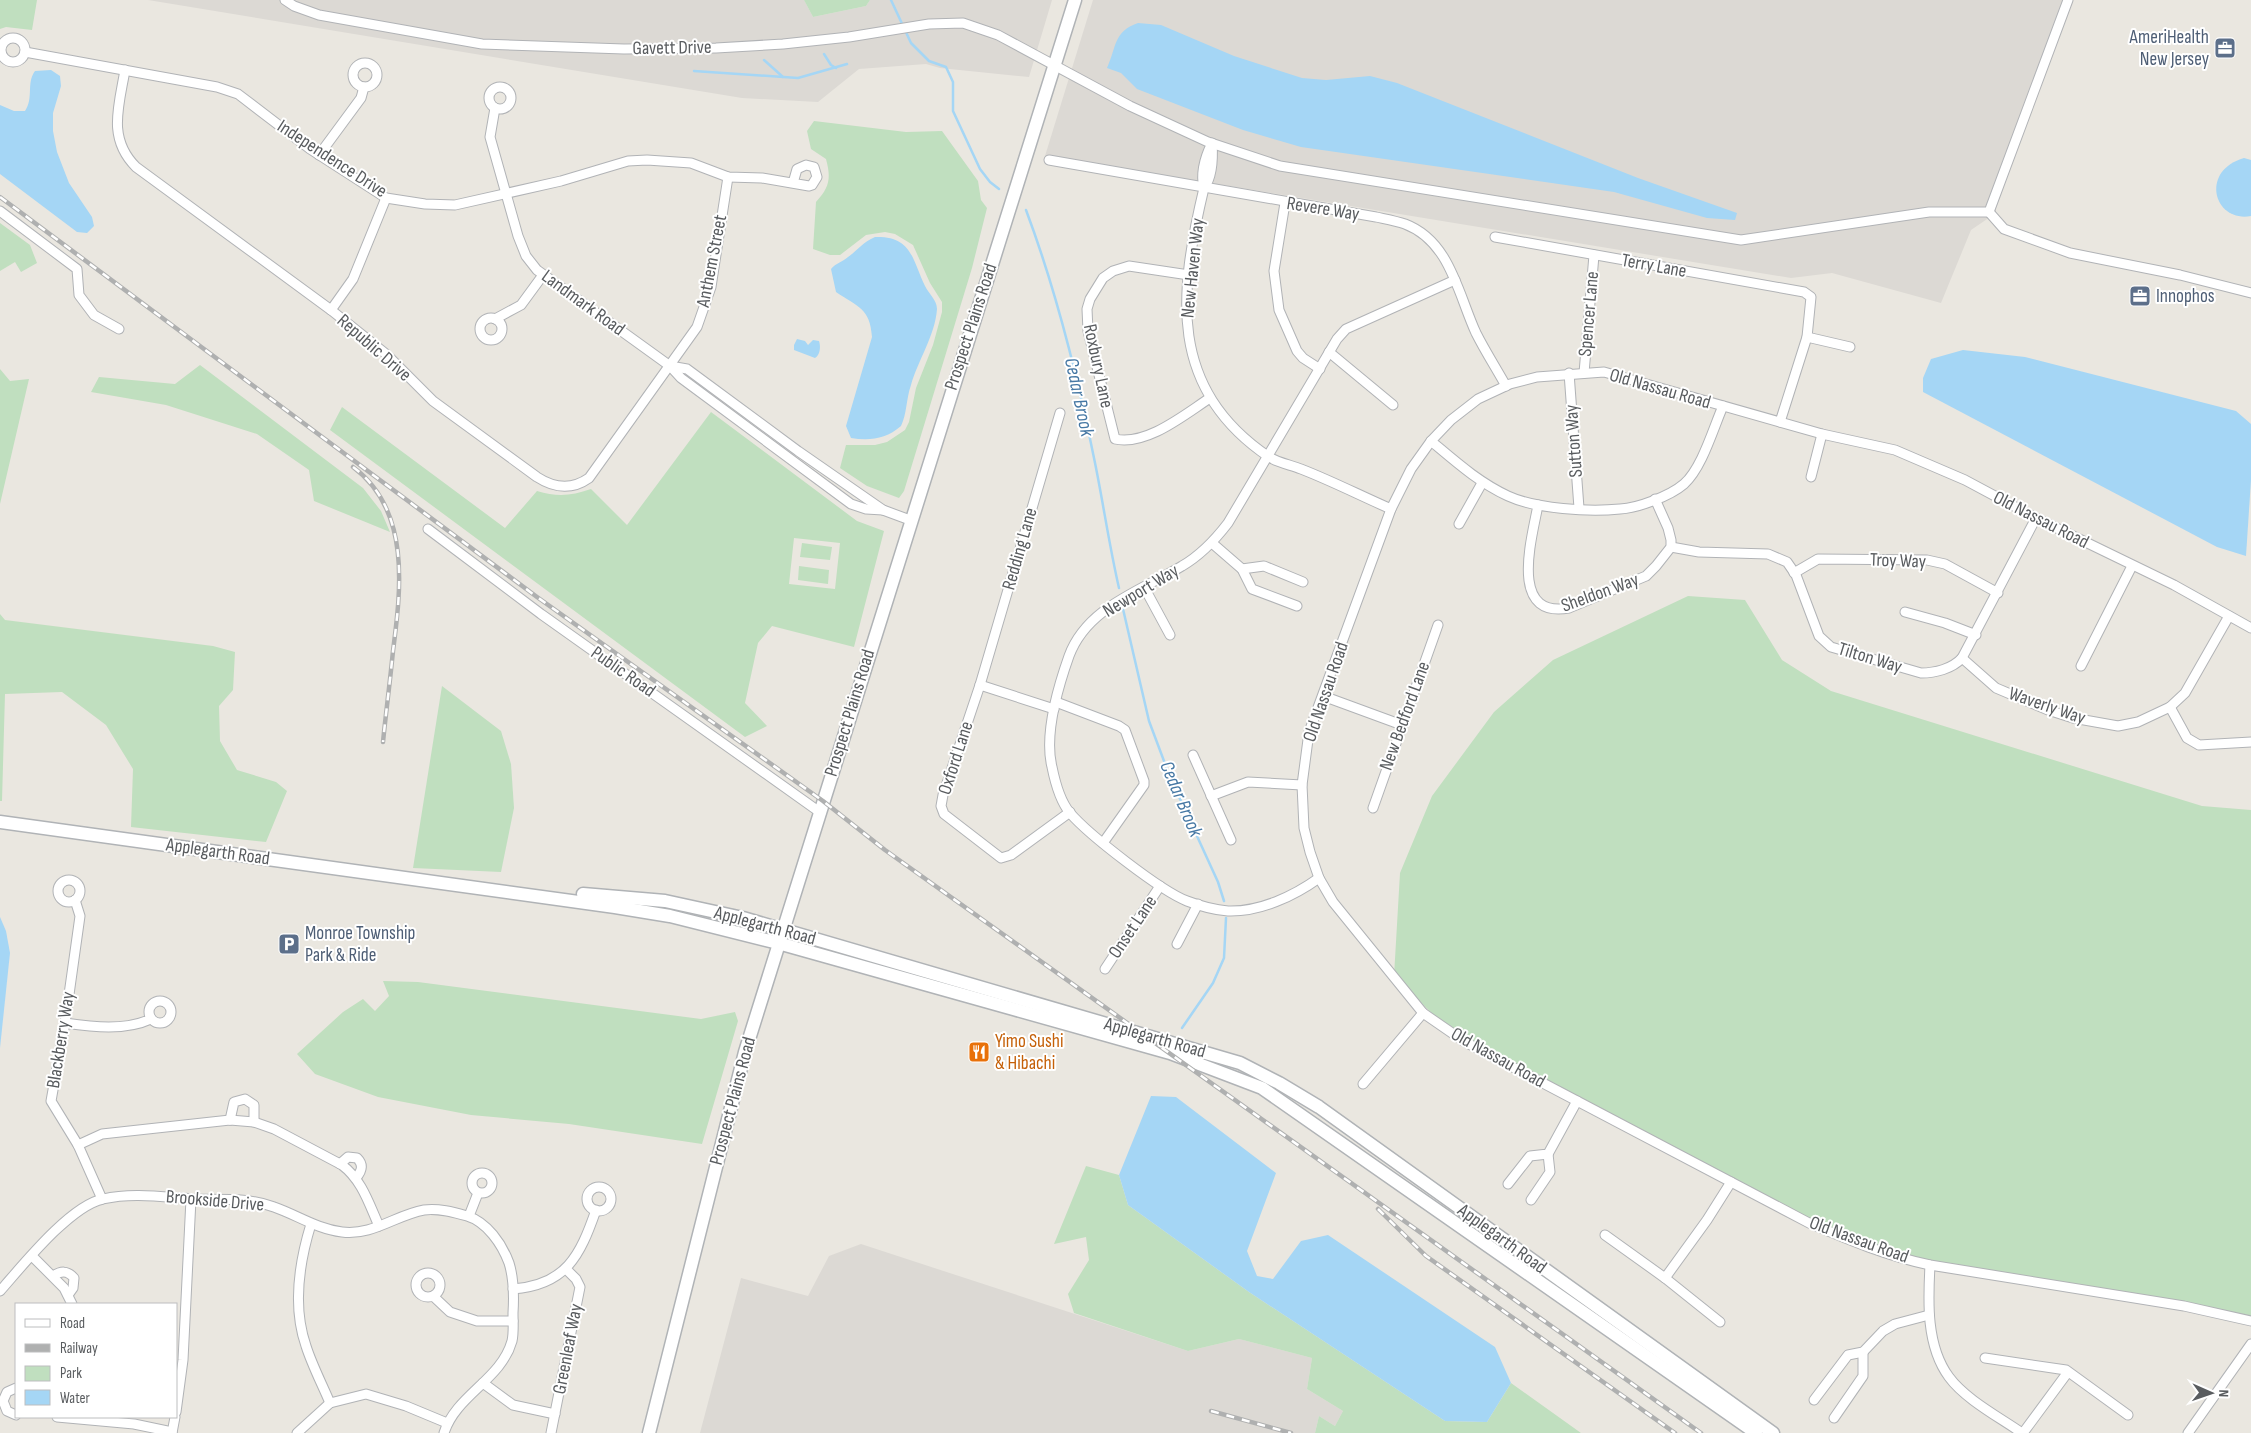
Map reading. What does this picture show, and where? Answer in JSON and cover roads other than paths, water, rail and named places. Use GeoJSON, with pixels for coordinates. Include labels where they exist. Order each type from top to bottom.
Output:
{"type":"FeatureCollection","features":[{"type":"Feature","properties":{"kind":"main road","name":"Prospect Plains Road"},"geometry":{"type":"LineString","coordinates":[[649,1433],[745,1052],[821,813],[910,520],[1075,0]]}},
{"type":"Feature","properties":{"kind":"main road","name":"Applegarth Road"},"geometry":{"type":"LineString","coordinates":[[0,822],[670,916],[1170,1052],[1262,1088],[1756,1433]]}},
{"type":"Feature","properties":{"kind":"main road","name":"Applegarth Road"},"geometry":{"type":"LineString","coordinates":[[436,882],[665,901],[743,918],[1240,1063],[1279,1083],[1319,1107],[1773,1433]]}},
{"type":"Feature","properties":{"kind":"street","name":"Gavett Drive"},"geometry":{"type":"LineString","coordinates":[[285,0],[294,6],[319,15],[482,44],[624,49],[716,48],[840,38],[916,26],[963,23],[978,27],[1054,64],[1130,106],[1212,143],[1280,166],[1741,240],[1929,212],[1989,212]]}},
{"type":"Feature","properties":{"kind":"street"},"geometry":{"type":"LineString","coordinates":[[2068,0],[1989,212],[2004,229],[2070,254],[2180,275],[2251,293]]}},
{"type":"Feature","properties":{"kind":"street","name":"Independence Drive"},"geometry":{"type":"LineString","coordinates":[[25,52],[217,87],[238,94],[319,155],[386,198],[425,204],[455,204],[561,182],[628,161],[691,163],[728,177],[762,178],[793,183]]}},
{"type":"Feature","properties":{"kind":"street","name":"Republic Drive"},"geometry":{"type":"LineString","coordinates":[[125,70],[117,124],[119,143],[128,159],[136,167],[331,310],[386,354],[433,401],[537,477],[553,486],[572,486],[589,478],[670,366]]}},
{"type":"Feature","properties":{"kind":"street"},"geometry":{"type":"LineString","coordinates":[[319,155],[361,98],[364,87]]}},
{"type":"Feature","properties":{"kind":"street","name":"Landmark Road"},"geometry":{"type":"LineString","coordinates":[[495,108],[490,137],[518,236],[526,256],[543,275],[670,366],[681,378],[851,504],[866,509],[883,510]]}},
{"type":"Feature","properties":{"kind":"street","name":"New Haven Way"},"geometry":{"type":"LineString","coordinates":[[1212,143],[1213,153],[1210,180],[1204,188],[1189,275],[1185,314],[1192,356],[1210,398],[1222,414],[1269,456],[1391,509]]}},
{"type":"Feature","properties":{"kind":"street","name":"Revere Way"},"geometry":{"type":"LineString","coordinates":[[1049,160],[1404,224],[1424,235],[1447,260],[1476,333],[1506,386]]}},
{"type":"Feature","properties":{"kind":"street","name":"Anthem Street"},"geometry":{"type":"LineString","coordinates":[[670,366],[697,328],[706,305],[728,177]]}},
{"type":"Feature","properties":{"kind":"street"},"geometry":{"type":"LineString","coordinates":[[331,310],[353,279],[386,198]]}},
{"type":"Feature","properties":{"kind":"street"},"geometry":{"type":"LineString","coordinates":[[1285,202],[1274,271],[1280,310],[1297,351],[1303,358],[1320,369]]}},
{"type":"Feature","properties":{"kind":"street"},"geometry":{"type":"LineString","coordinates":[[0,211],[77,269],[79,295],[94,315],[119,329]]}},
{"type":"Feature","properties":{"kind":"street","name":"Terry Lane"},"geometry":{"type":"LineString","coordinates":[[1496,237],[1804,292],[1811,297],[1807,337]]}},
{"type":"Feature","properties":{"kind":"street","name":"Spencer Lane"},"geometry":{"type":"LineString","coordinates":[[1584,373],[1594,255]]}},
{"type":"Feature","properties":{"kind":"street","name":"Roxbury Lane"},"geometry":{"type":"LineString","coordinates":[[1189,275],[1129,266],[1113,272],[1103,278],[1090,299],[1088,331],[1115,439],[1130,440],[1160,430],[1210,398]]}},
{"type":"Feature","properties":{"kind":"street"},"geometry":{"type":"LineString","coordinates":[[495,319],[521,305],[543,275]]}},
{"type":"Feature","properties":{"kind":"street","name":"Newport Way"},"geometry":{"type":"LineString","coordinates":[[1319,878],[1300,891],[1269,904],[1229,911],[1186,901],[1160,886],[1103,843],[1070,812],[1056,785],[1051,765],[1050,746],[1055,706],[1070,655],[1080,635],[1113,604],[1183,566],[1212,543],[1228,523],[1329,352],[1346,329],[1456,280]]}},
{"type":"Feature","properties":{"kind":"street"},"geometry":{"type":"LineString","coordinates":[[1780,422],[1807,337],[1850,347]]}},
{"type":"Feature","properties":{"kind":"street"},"geometry":{"type":"LineString","coordinates":[[1329,352],[1393,405]]}},
{"type":"Feature","properties":{"kind":"street","name":"Landmark Road"},"geometry":{"type":"LineString","coordinates":[[670,366],[687,368],[798,451],[883,510],[910,520]]}},
{"type":"Feature","properties":{"kind":"street","name":"Old Nassau Road"},"geometry":{"type":"LineString","coordinates":[[2251,628],[2174,585],[2036,518],[1965,480],[1895,450],[1822,434],[1604,372],[1537,376],[1506,386],[1478,399],[1451,420],[1430,441],[1411,469],[1391,509],[1309,732],[1302,785],[1304,828],[1319,878],[1333,902],[1423,1012],[1465,1042],[1809,1223],[1856,1244],[1895,1257],[1930,1265],[2184,1306],[2251,1321]]}},
{"type":"Feature","properties":{"kind":"street","name":"Sutton Way"},"geometry":{"type":"LineString","coordinates":[[1570,373],[1579,508]]}},
{"type":"Feature","properties":{"kind":"street"},"geometry":{"type":"LineString","coordinates":[[1430,441],[1482,483],[1510,497],[1538,505],[1622,509],[1656,500],[1684,484],[1696,468],[1722,406]]}},
{"type":"Feature","properties":{"kind":"street","name":"Redding Lane"},"geometry":{"type":"LineString","coordinates":[[980,685],[1060,413]]}},
{"type":"Feature","properties":{"kind":"street"},"geometry":{"type":"LineString","coordinates":[[1811,478],[1822,434]]}},
{"type":"Feature","properties":{"kind":"street"},"geometry":{"type":"LineString","coordinates":[[1459,524],[1482,483]]}},
{"type":"Feature","properties":{"kind":"street"},"geometry":{"type":"LineString","coordinates":[[1656,500],[1668,528],[1671,547]]}},
{"type":"Feature","properties":{"kind":"street","name":"Sheldon Way"},"geometry":{"type":"LineString","coordinates":[[1538,505],[1527,567],[1530,587],[1537,600],[1546,608],[1558,610],[1569,608],[1646,576],[1671,547]]}},
{"type":"Feature","properties":{"kind":"street","name":"Tilton Way"},"geometry":{"type":"LineString","coordinates":[[1671,547],[1699,552],[1768,554],[1787,562],[1794,573],[1820,636],[1832,647],[1921,673],[1932,673],[1957,664],[1962,658],[1998,594],[2036,518]]}},
{"type":"Feature","properties":{"kind":"street","name":"Public Road"},"geometry":{"type":"LineString","coordinates":[[428,529],[536,610],[821,813]]}},
{"type":"Feature","properties":{"kind":"street"},"geometry":{"type":"LineString","coordinates":[[1212,543],[1242,569],[1252,589],[1296,606]]}},
{"type":"Feature","properties":{"kind":"street","name":"Troy Way"},"geometry":{"type":"LineString","coordinates":[[1794,573],[1818,559],[1926,560],[1945,564],[1998,594]]}},
{"type":"Feature","properties":{"kind":"street"},"geometry":{"type":"LineString","coordinates":[[1242,569],[1264,566],[1303,582]]}},
{"type":"Feature","properties":{"kind":"street"},"geometry":{"type":"LineString","coordinates":[[2081,666],[2132,566]]}},
{"type":"Feature","properties":{"kind":"street"},"geometry":{"type":"LineString","coordinates":[[1144,587],[1170,635]]}},
{"type":"Feature","properties":{"kind":"street"},"geometry":{"type":"LineString","coordinates":[[1905,612],[1946,623],[1976,635]]}},
{"type":"Feature","properties":{"kind":"street","name":"Waverly Way"},"geometry":{"type":"LineString","coordinates":[[1962,658],[1996,688],[2048,710],[2073,718],[2118,726],[2138,722],[2170,707],[2185,693],[2229,616]]}},
{"type":"Feature","properties":{"kind":"street","name":"New Bedford Lane"},"geometry":{"type":"LineString","coordinates":[[1373,808],[1438,625]]}},
{"type":"Feature","properties":{"kind":"street"},"geometry":{"type":"LineString","coordinates":[[980,685],[1055,706],[1118,726],[1125,730],[1144,781],[1138,793],[1103,843]]}},
{"type":"Feature","properties":{"kind":"street","name":"Oxford Lane"},"geometry":{"type":"LineString","coordinates":[[980,685],[943,795],[941,806],[944,814],[1001,858],[1011,855],[1070,812]]}},
{"type":"Feature","properties":{"kind":"street"},"geometry":{"type":"LineString","coordinates":[[1323,696],[1402,726]]}},
{"type":"Feature","properties":{"kind":"street"},"geometry":{"type":"LineString","coordinates":[[2170,707],[2186,738],[2199,745],[2251,742]]}},
{"type":"Feature","properties":{"kind":"street"},"geometry":{"type":"LineString","coordinates":[[1193,755],[1231,840]]}},
{"type":"Feature","properties":{"kind":"street"},"geometry":{"type":"LineString","coordinates":[[1211,796],[1248,782],[1302,785]]}},
{"type":"Feature","properties":{"kind":"street","name":"Onset Lane"},"geometry":{"type":"LineString","coordinates":[[1105,969],[1160,886]]}},
{"type":"Feature","properties":{"kind":"street","name":"Blackberry Way"},"geometry":{"type":"LineString","coordinates":[[75,900],[80,916],[65,1023],[51,1101],[78,1145],[102,1199]]}},
{"type":"Feature","properties":{"kind":"street"},"geometry":{"type":"LineString","coordinates":[[1177,944],[1198,904]]}},
{"type":"Feature","properties":{"kind":"street"},"geometry":{"type":"LineString","coordinates":[[1363,1084],[1423,1012]]}},
{"type":"Feature","properties":{"kind":"street"},"geometry":{"type":"LineString","coordinates":[[65,1023],[102,1028],[141,1024],[151,1019]]}},
{"type":"Feature","properties":{"kind":"street"},"geometry":{"type":"LineString","coordinates":[[230,1120],[234,1102],[245,1099],[254,1104],[254,1122]]}},
{"type":"Feature","properties":{"kind":"street"},"geometry":{"type":"LineString","coordinates":[[1531,1200],[1550,1172],[1548,1154],[1577,1101]]}},
{"type":"Feature","properties":{"kind":"street"},"geometry":{"type":"LineString","coordinates":[[78,1145],[102,1134],[230,1120],[254,1122],[274,1129],[340,1164],[356,1178],[378,1226]]}},
{"type":"Feature","properties":{"kind":"street"},"geometry":{"type":"LineString","coordinates":[[1508,1184],[1530,1156],[1548,1154]]}},
{"type":"Feature","properties":{"kind":"street"},"geometry":{"type":"LineString","coordinates":[[340,1164],[348,1157],[357,1158],[362,1166],[361,1172],[356,1178]]}},
{"type":"Feature","properties":{"kind":"street"},"geometry":{"type":"LineString","coordinates":[[1665,1278],[1707,1220],[1731,1182]]}},
{"type":"Feature","properties":{"kind":"street"},"geometry":{"type":"LineString","coordinates":[[469,1216],[478,1193]]}},
{"type":"Feature","properties":{"kind":"street","name":"Brookside Drive"},"geometry":{"type":"LineString","coordinates":[[0,1291],[66,1220],[102,1199],[142,1196],[257,1202],[274,1207],[311,1224],[343,1232],[360,1232],[425,1210],[441,1210],[469,1216],[483,1225],[499,1242],[510,1265],[513,1290],[512,1339],[502,1362],[459,1405],[447,1423],[444,1433]]}},
{"type":"Feature","properties":{"kind":"street"},"geometry":{"type":"LineString","coordinates":[[178,1397],[183,1360],[191,1198]]}},
{"type":"Feature","properties":{"kind":"street"},"geometry":{"type":"LineString","coordinates":[[513,1290],[540,1286],[566,1269],[579,1251],[596,1210]]}},
{"type":"Feature","properties":{"kind":"street"},"geometry":{"type":"LineString","coordinates":[[311,1224],[300,1266],[298,1290],[300,1319],[305,1345],[330,1403]]}},
{"type":"Feature","properties":{"kind":"street"},"geometry":{"type":"LineString","coordinates":[[1605,1235],[1665,1278],[1720,1322]]}},
{"type":"Feature","properties":{"kind":"street"},"geometry":{"type":"LineString","coordinates":[[32,1256],[53,1276],[68,1295],[72,1303]]}},
{"type":"Feature","properties":{"kind":"street"},"geometry":{"type":"LineString","coordinates":[[1930,1265],[1929,1314],[1939,1358],[1950,1378],[1961,1390],[2023,1433],[2068,1372]]}},
{"type":"Feature","properties":{"kind":"street","name":"Greenleaf Way"},"geometry":{"type":"LineString","coordinates":[[551,1433],[580,1287],[576,1279],[566,1269]]}},
{"type":"Feature","properties":{"kind":"street"},"geometry":{"type":"LineString","coordinates":[[53,1276],[61,1272],[70,1274],[75,1283],[68,1295]]}},
{"type":"Feature","properties":{"kind":"street"},"geometry":{"type":"LineString","coordinates":[[433,1296],[450,1312],[477,1320],[513,1321]]}},
{"type":"Feature","properties":{"kind":"street"},"geometry":{"type":"LineString","coordinates":[[1814,1400],[1848,1355],[1864,1352],[1883,1331],[1895,1324],[1929,1314]]}},
{"type":"Feature","properties":{"kind":"street"},"geometry":{"type":"LineString","coordinates":[[2188,1433],[2251,1344]]}},
{"type":"Feature","properties":{"kind":"street"},"geometry":{"type":"LineString","coordinates":[[1834,1418],[1863,1376],[1864,1352]]}},
{"type":"Feature","properties":{"kind":"street"},"geometry":{"type":"LineString","coordinates":[[1985,1358],[2068,1372],[2128,1415]]}},
{"type":"Feature","properties":{"kind":"street"},"geometry":{"type":"LineString","coordinates":[[483,1383],[513,1406],[555,1414]]}},
{"type":"Feature","properties":{"kind":"street"},"geometry":{"type":"LineString","coordinates":[[15,1388],[7,1392],[3,1402],[6,1411],[15,1415]]}},
{"type":"Feature","properties":{"kind":"street"},"geometry":{"type":"LineString","coordinates":[[297,1433],[330,1403],[366,1394],[406,1406],[447,1423]]}},
{"type":"Feature","properties":{"kind":"street"},"geometry":{"type":"LineString","coordinates":[[70,1418],[134,1424],[172,1432],[175,1418]]}},
{"type":"Feature","properties":{"kind":"water"},"geometry":{"type":"Polygon","coordinates":[[[1138,23],[1161,25],[1234,56],[1302,78],[1326,80],[1370,76],[1397,83],[1638,178],[1737,213],[1735,220],[1707,218],[1614,192],[1301,147],[1243,130],[1137,89],[1121,73],[1107,68],[1120,35],[1138,23]]]}},
{"type":"Feature","properties":{"kind":"water"},"geometry":{"type":"Polygon","coordinates":[[[51,70],[60,76],[61,86],[53,113],[53,131],[57,152],[69,183],[92,217],[94,226],[87,233],[77,232],[0,174],[0,105],[14,111],[25,111],[29,101],[32,76],[35,71],[51,70]]]}},
{"type":"Feature","properties":{"kind":"water"},"geometry":{"type":"Polygon","coordinates":[[[2244,158],[2251,160],[2251,216],[2238,216],[2228,212],[2221,204],[2217,195],[2217,184],[2221,174],[2230,165],[2244,158]]]}},
{"type":"Feature","properties":{"kind":"water"},"geometry":{"type":"Polygon","coordinates":[[[875,237],[897,240],[904,245],[913,258],[925,286],[936,303],[937,309],[930,338],[911,385],[901,426],[890,434],[878,438],[858,439],[851,438],[846,426],[872,337],[871,327],[866,314],[857,305],[836,292],[831,269],[875,237]]]}},
{"type":"Feature","properties":{"kind":"water"},"geometry":{"type":"Polygon","coordinates":[[[797,339],[805,341],[808,345],[813,340],[819,341],[820,351],[817,357],[815,358],[794,350],[797,339]]]}},
{"type":"Feature","properties":{"kind":"water"},"geometry":{"type":"Polygon","coordinates":[[[1963,350],[2025,357],[2236,411],[2251,424],[2251,480],[2246,556],[2217,547],[1923,392],[1923,378],[1931,359],[1963,350]]]}},
{"type":"Feature","properties":{"kind":"water"},"geometry":{"type":"Polygon","coordinates":[[[0,917],[6,931],[10,953],[0,1048],[0,917]]]}},
{"type":"Feature","properties":{"kind":"water"},"geometry":{"type":"Polygon","coordinates":[[[1151,1096],[1176,1097],[1276,1173],[1247,1251],[1257,1276],[1273,1279],[1301,1241],[1328,1235],[1495,1347],[1511,1383],[1487,1422],[1445,1421],[1249,1292],[1128,1205],[1119,1175],[1151,1096]]]}},
{"type":"Feature","properties":{"kind":"waterway","name":"Cedar Brook"},"geometry":{"type":"LineString","coordinates":[[891,0],[911,43],[929,61],[946,67],[953,82],[953,111],[980,169],[990,182],[999,189]]}},
{"type":"Feature","properties":{"kind":"waterway"},"geometry":{"type":"LineString","coordinates":[[824,54],[831,65],[836,68]]}},
{"type":"Feature","properties":{"kind":"waterway"},"geometry":{"type":"LineString","coordinates":[[764,60],[783,77]]}},
{"type":"Feature","properties":{"kind":"waterway"},"geometry":{"type":"LineString","coordinates":[[694,71],[798,78],[847,64]]}},
{"type":"Feature","properties":{"kind":"waterway","name":"Cedar Brook"},"geometry":{"type":"LineString","coordinates":[[1026,210],[1047,271],[1073,364],[1094,458],[1119,588]]}},
{"type":"Feature","properties":{"kind":"waterway","name":"Cedar Brook"},"geometry":{"type":"LineString","coordinates":[[1123,609],[1149,721],[1170,777],[1218,882],[1224,901]]}},
{"type":"Feature","properties":{"kind":"waterway","name":"Cedar Brook"},"geometry":{"type":"LineString","coordinates":[[1182,1028],[1213,983],[1224,958],[1226,918]]}},
{"type":"Feature","properties":{"kind":"railway"},"geometry":{"type":"LineString","coordinates":[[0,197],[537,597],[823,801],[885,850],[1701,1433]]}},
{"type":"Feature","properties":{"kind":"railway"},"geometry":{"type":"LineString","coordinates":[[353,467],[372,485],[385,505],[393,528],[398,552],[398,602],[383,742]]}},
{"type":"Feature","properties":{"kind":"railway"},"geometry":{"type":"LineString","coordinates":[[1378,1209],[1426,1256],[1675,1433]]}},
{"type":"Feature","properties":{"kind":"railway"},"geometry":{"type":"LineString","coordinates":[[1211,1411],[1291,1433]]}},
{"type":"Feature","properties":{"kind":"place","name":"AmeriHealth New Jersey"},"geometry":{"type":"Point","coordinates":[2225,48]}},
{"type":"Feature","properties":{"kind":"place","name":"Innophos"},"geometry":{"type":"Point","coordinates":[2140,296]}},
{"type":"Feature","properties":{"kind":"place","name":"Monroe Township Park & Ride"},"geometry":{"type":"Point","coordinates":[289,944]}},
{"type":"Feature","properties":{"kind":"place","name":"Yimo Sushi & Hibachi"},"geometry":{"type":"Point","coordinates":[979,1052]}}]}
